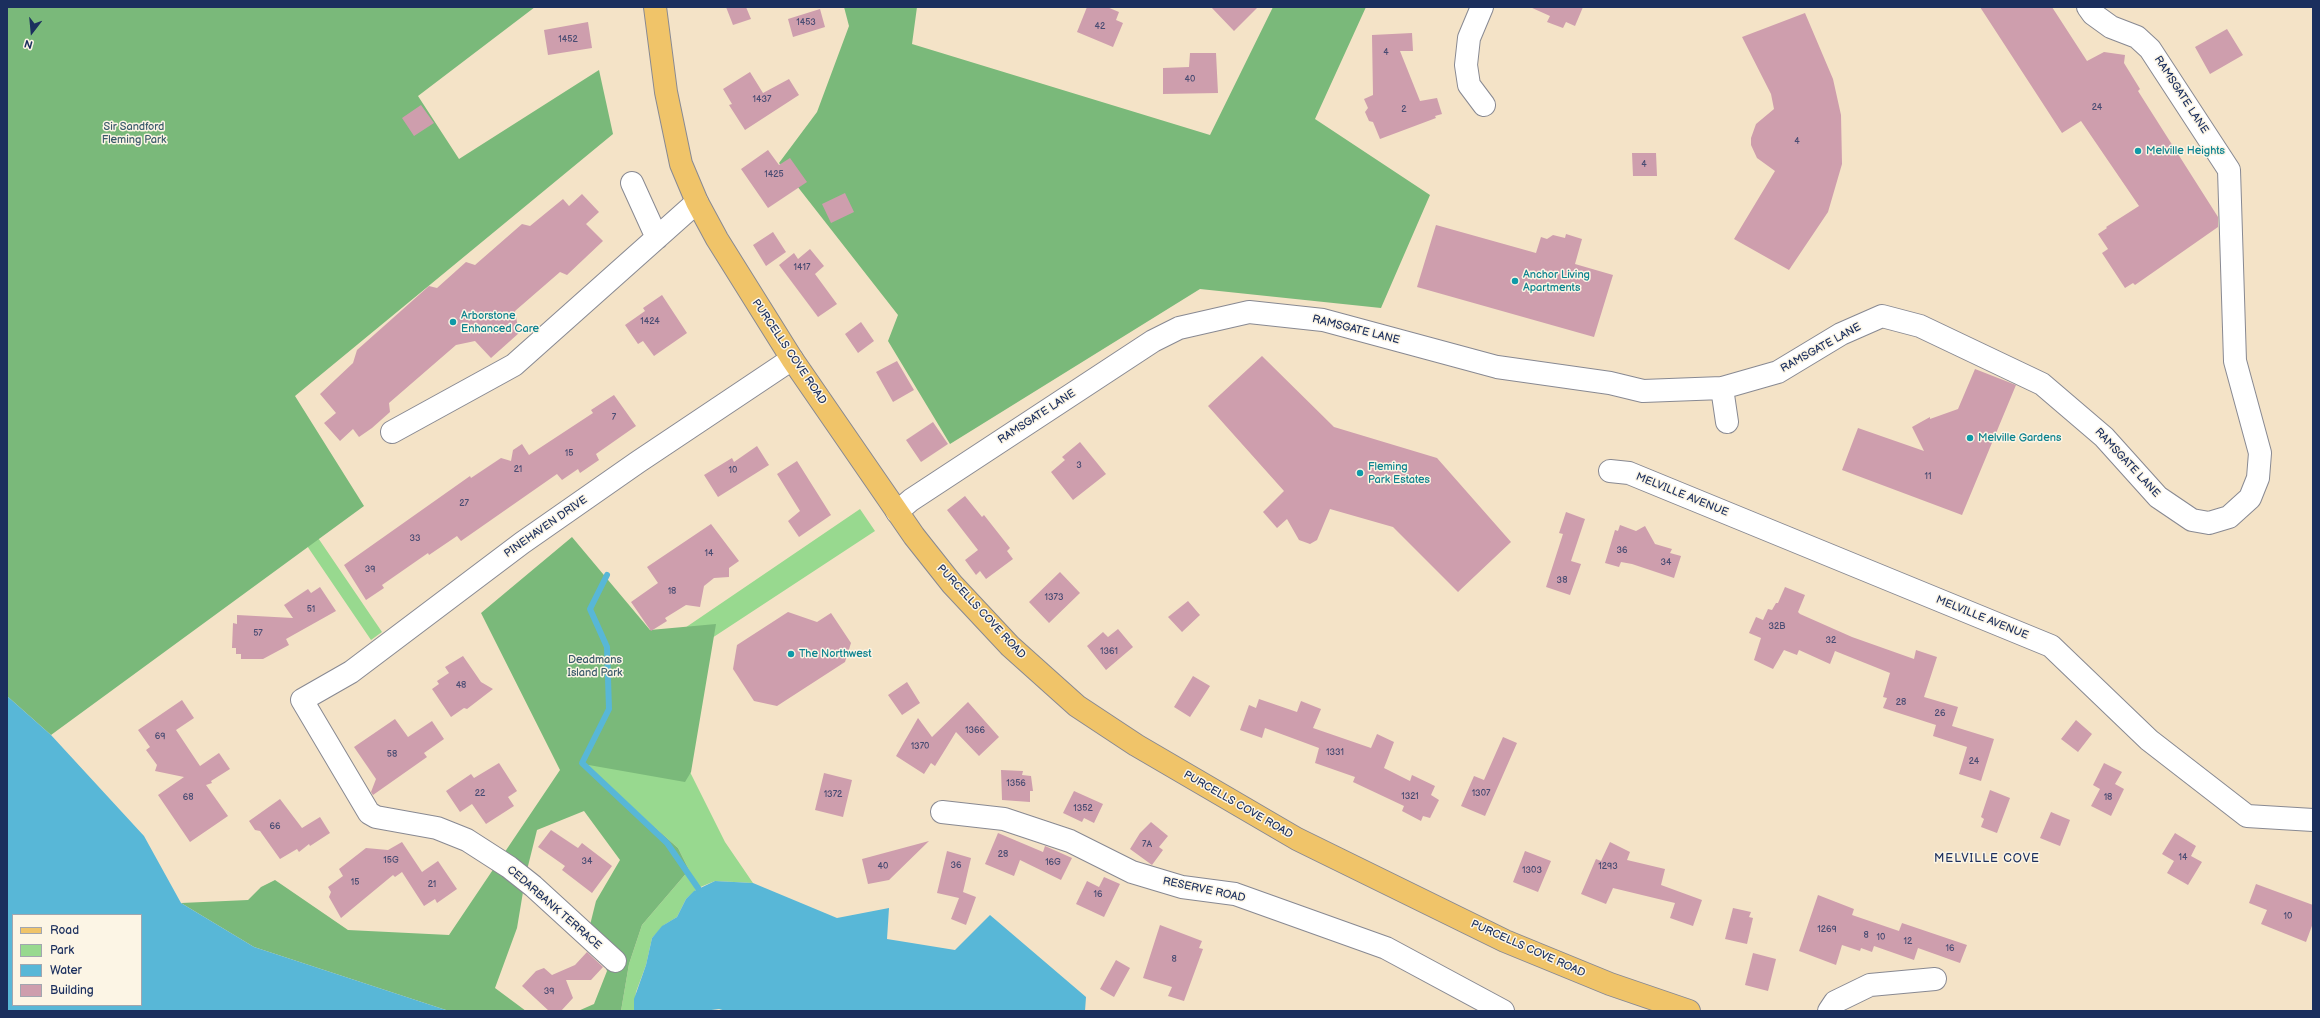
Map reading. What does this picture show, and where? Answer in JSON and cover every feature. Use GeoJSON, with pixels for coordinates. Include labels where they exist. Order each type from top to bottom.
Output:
{"type":"FeatureCollection","features":[{"type":"Feature","properties":{"kind":"main road","name":"PURCELLS COVE ROAD"},"geometry":{"type":"LineString","coordinates":[[655,7],[666,92],[681,164],[697,202],[735,270],[792,359],[897,512],[952,584],[1010,646],[1077,706],[1136,745],[1297,839],[1504,941],[1675,1009]]}},
{"type":"Feature","properties":{"kind":"street"},"geometry":{"type":"LineString","coordinates":[[1482,7],[1469,38],[1466,65],[1469,85],[1484,105]]}},
{"type":"Feature","properties":{"kind":"street","name":"RAMSGATE LANE"},"geometry":{"type":"LineString","coordinates":[[897,512],[912,500],[1153,341],[1179,328],[1249,312],[1323,320],[1497,367],[1610,383],[1644,391],[1722,388],[1778,372],[1841,334],[1882,316],[1920,326],[2042,384],[2104,437],[2158,497],[2192,520],[2209,523],[2230,517],[2250,498],[2258,478],[2260,453],[2235,361],[2229,170],[2150,49],[2137,37],[2111,27],[2093,14],[2088,7]]}},
{"type":"Feature","properties":{"kind":"street"},"geometry":{"type":"LineString","coordinates":[[632,183],[657,238]]}},
{"type":"Feature","properties":{"kind":"street"},"geometry":{"type":"LineString","coordinates":[[392,432],[514,365],[697,202]]}},
{"type":"Feature","properties":{"kind":"street","name":"PINEHAVEN DRIVE"},"geometry":{"type":"LineString","coordinates":[[302,700],[351,672],[522,543],[638,462],[792,359]]}},
{"type":"Feature","properties":{"kind":"street"},"geometry":{"type":"LineString","coordinates":[[1722,388],[1727,422]]}},
{"type":"Feature","properties":{"kind":"street","name":"MELVILLE AVENUE"},"geometry":{"type":"LineString","coordinates":[[1610,471],[1629,474],[2051,646],[2149,740],[2247,816],[2313,820]]}},
{"type":"Feature","properties":{"kind":"street","name":"CEDARBANK TERRACE"},"geometry":{"type":"LineString","coordinates":[[302,700],[369,813],[376,817],[437,828],[467,840],[527,881],[615,961]]}},
{"type":"Feature","properties":{"kind":"street","name":"RESERVE ROAD"},"geometry":{"type":"LineString","coordinates":[[942,812],[1004,819],[1070,841],[1132,872],[1182,887],[1242,896],[1386,948],[1503,1011]]}},
{"type":"Feature","properties":{"kind":"street"},"geometry":{"type":"LineString","coordinates":[[1829,1011],[1835,1002],[1870,985],[1935,979]]}},
{"type":"Feature","properties":{"kind":"green space","name":"Sir Sandford Fleming Park"},"geometry":{"type":"Polygon","coordinates":[[[7,7],[535,7],[418,96],[459,159],[599,70],[613,134],[295,396],[364,506],[51,735],[7,696],[7,7]]]}},
{"type":"Feature","properties":{"kind":"green space"},"geometry":{"type":"Polygon","coordinates":[[[844,7],[917,7],[912,44],[1210,135],[1273,7],[1366,7],[1315,119],[1430,195],[1381,308],[1200,289],[950,444],[888,341],[898,315],[779,163],[817,112],[849,26],[844,7]]]}},
{"type":"Feature","properties":{"kind":"green space","name":"Deadmans Island Park"},"geometry":{"type":"Polygon","coordinates":[[[860,509],[875,531],[645,682],[725,842],[753,883],[715,881],[698,888],[686,899],[677,917],[664,925],[652,938],[646,965],[636,992],[634,1011],[621,1011],[629,964],[642,925],[689,870],[678,848],[582,763],[648,653],[860,509]]]}},
{"type":"Feature","properties":{"kind":"green space"},"geometry":{"type":"Polygon","coordinates":[[[312,529],[382,632],[371,640],[301,537],[312,529]]]}},
{"type":"Feature","properties":{"kind":"green space"},"geometry":{"type":"Polygon","coordinates":[[[572,537],[650,630],[716,624],[691,772],[685,782],[583,764],[678,848],[689,870],[642,925],[629,964],[621,1011],[578,1011],[594,1004],[607,971],[590,925],[596,901],[620,860],[584,811],[537,830],[526,874],[517,928],[495,988],[526,1011],[449,1011],[254,947],[181,903],[248,900],[261,887],[275,880],[348,930],[449,935],[560,770],[481,613],[572,537]]]}},
{"type":"Feature","properties":{"kind":"water"},"geometry":{"type":"Polygon","coordinates":[[[7,696],[51,735],[144,836],[181,903],[254,947],[449,1011],[7,1011],[7,696]]]}},
{"type":"Feature","properties":{"kind":"water"},"geometry":{"type":"Polygon","coordinates":[[[715,881],[753,883],[837,918],[889,908],[887,939],[955,950],[990,915],[1086,997],[1085,1011],[726,1011],[719,1009],[704,1011],[634,1011],[634,999],[646,965],[652,938],[662,926],[677,917],[686,899],[694,891],[715,881]]]}},
{"type":"Feature","properties":{"kind":"building"},"geometry":{"type":"Polygon","coordinates":[[[726,7],[746,7],[751,19],[733,25],[726,7]]]}},
{"type":"Feature","properties":{"kind":"building"},"geometry":{"type":"Polygon","coordinates":[[[1087,7],[1107,7],[1119,12],[1116,20],[1123,23],[1113,47],[1077,32],[1087,7]]]}},
{"type":"Feature","properties":{"kind":"building"},"geometry":{"type":"Polygon","coordinates":[[[1211,7],[1258,7],[1234,31],[1211,7]]]}},
{"type":"Feature","properties":{"kind":"building"},"geometry":{"type":"Polygon","coordinates":[[[1530,7],[1583,7],[1575,26],[1566,22],[1563,28],[1547,22],[1550,16],[1530,7]]]}},
{"type":"Feature","properties":{"kind":"building","name":"Melville Heights"},"geometry":{"type":"Polygon","coordinates":[[[1980,7],[2052,7],[2087,61],[2104,52],[2125,55],[2124,63],[2140,89],[2138,91],[2218,217],[2218,227],[2135,285],[2133,283],[2125,288],[2102,253],[2108,249],[2098,234],[2107,228],[2106,227],[2139,206],[2081,121],[2062,133],[1980,7]]]}},
{"type":"Feature","properties":{"kind":"building"},"geometry":{"type":"Polygon","coordinates":[[[820,9],[825,27],[793,37],[788,19],[820,9]]]}},
{"type":"Feature","properties":{"kind":"building"},"geometry":{"type":"Polygon","coordinates":[[[1805,13],[1833,79],[1841,115],[1842,164],[1828,212],[1789,270],[1734,239],[1775,171],[1757,158],[1751,145],[1751,138],[1756,124],[1774,109],[1771,94],[1742,37],[1805,13]]]}},
{"type":"Feature","properties":{"kind":"building"},"geometry":{"type":"Polygon","coordinates":[[[588,22],[592,48],[548,55],[544,30],[588,22]]]}},
{"type":"Feature","properties":{"kind":"building"},"geometry":{"type":"Polygon","coordinates":[[[2227,29],[2243,55],[2210,74],[2195,47],[2227,29]]]}},
{"type":"Feature","properties":{"kind":"building"},"geometry":{"type":"Polygon","coordinates":[[[1412,33],[1413,51],[1400,51],[1420,101],[1437,98],[1442,114],[1435,116],[1436,118],[1380,139],[1373,122],[1369,121],[1365,112],[1368,108],[1364,99],[1373,95],[1372,35],[1412,33]]]}},
{"type":"Feature","properties":{"kind":"building"},"geometry":{"type":"Polygon","coordinates":[[[1190,53],[1216,53],[1218,93],[1163,94],[1163,68],[1189,67],[1190,53]]]}},
{"type":"Feature","properties":{"kind":"building"},"geometry":{"type":"Polygon","coordinates":[[[750,72],[763,93],[789,79],[799,95],[745,130],[729,105],[732,104],[723,89],[750,72]]]}},
{"type":"Feature","properties":{"kind":"building"},"geometry":{"type":"Polygon","coordinates":[[[421,105],[434,123],[414,136],[402,118],[421,105]]]}},
{"type":"Feature","properties":{"kind":"building"},"geometry":{"type":"Polygon","coordinates":[[[768,150],[779,165],[790,158],[807,182],[768,208],[741,169],[768,150]]]}},
{"type":"Feature","properties":{"kind":"building"},"geometry":{"type":"Polygon","coordinates":[[[1632,153],[1656,153],[1657,176],[1633,176],[1632,153]]]}},
{"type":"Feature","properties":{"kind":"building"},"geometry":{"type":"Polygon","coordinates":[[[845,193],[854,212],[831,223],[822,204],[845,193]]]}},
{"type":"Feature","properties":{"kind":"building","name":"Arborstone Enhanced Care"},"geometry":{"type":"Polygon","coordinates":[[[582,194],[599,212],[586,224],[603,241],[567,275],[560,272],[515,311],[519,333],[491,358],[475,341],[456,345],[389,403],[390,412],[372,428],[359,437],[353,429],[340,441],[324,423],[336,413],[320,394],[353,363],[357,350],[429,286],[437,288],[466,262],[475,265],[522,224],[530,226],[563,199],[569,206],[582,194]]]}},
{"type":"Feature","properties":{"kind":"building","name":"Anchor Living Apartments"},"geometry":{"type":"Polygon","coordinates":[[[1436,225],[1536,253],[1541,237],[1547,239],[1553,235],[1565,238],[1566,234],[1582,239],[1575,264],[1613,275],[1594,337],[1417,287],[1436,225]]]}},
{"type":"Feature","properties":{"kind":"building"},"geometry":{"type":"Polygon","coordinates":[[[773,232],[786,252],[766,266],[753,245],[773,232]]]}},
{"type":"Feature","properties":{"kind":"building"},"geometry":{"type":"Polygon","coordinates":[[[810,249],[824,266],[815,274],[837,304],[818,317],[779,265],[794,253],[798,259],[810,249]]]}},
{"type":"Feature","properties":{"kind":"building"},"geometry":{"type":"Polygon","coordinates":[[[662,295],[687,333],[654,356],[643,341],[638,344],[625,325],[645,311],[643,308],[662,295]]]}},
{"type":"Feature","properties":{"kind":"building"},"geometry":{"type":"Polygon","coordinates":[[[861,322],[874,341],[858,353],[845,334],[861,322]]]}},
{"type":"Feature","properties":{"kind":"building","name":"Fleming Park Estates"},"geometry":{"type":"Polygon","coordinates":[[[1262,356],[1334,427],[1437,458],[1511,542],[1458,592],[1393,527],[1330,509],[1317,540],[1310,544],[1299,540],[1287,519],[1277,528],[1263,512],[1284,491],[1208,406],[1262,356]]]}},
{"type":"Feature","properties":{"kind":"building"},"geometry":{"type":"Polygon","coordinates":[[[897,361],[914,390],[893,402],[876,372],[897,361]]]}},
{"type":"Feature","properties":{"kind":"building","name":"Melville Gardens"},"geometry":{"type":"Polygon","coordinates":[[[1975,369],[2016,385],[1962,515],[1842,470],[1858,428],[1924,451],[1912,427],[1930,417],[1930,419],[1958,409],[1975,369]]]}},
{"type":"Feature","properties":{"kind":"building"},"geometry":{"type":"Polygon","coordinates":[[[614,395],[636,426],[596,454],[599,460],[580,473],[578,469],[562,480],[557,474],[461,541],[457,536],[429,555],[428,553],[382,585],[384,588],[366,600],[344,565],[470,476],[471,478],[501,458],[511,461],[513,450],[522,444],[529,455],[593,413],[591,410],[614,395]]]}},
{"type":"Feature","properties":{"kind":"building"},"geometry":{"type":"Polygon","coordinates":[[[933,422],[948,444],[921,462],[906,440],[933,422]]]}},
{"type":"Feature","properties":{"kind":"building"},"geometry":{"type":"Polygon","coordinates":[[[1080,442],[1106,474],[1073,500],[1051,472],[1065,460],[1062,457],[1080,442]]]}},
{"type":"Feature","properties":{"kind":"building"},"geometry":{"type":"Polygon","coordinates":[[[757,446],[769,465],[718,497],[704,475],[732,458],[734,462],[757,446]]]}},
{"type":"Feature","properties":{"kind":"building"},"geometry":{"type":"Polygon","coordinates":[[[797,461],[831,515],[799,537],[788,521],[800,511],[777,474],[797,461]]]}},
{"type":"Feature","properties":{"kind":"building"},"geometry":{"type":"Polygon","coordinates":[[[965,496],[982,517],[984,515],[1010,548],[1007,551],[1013,559],[986,579],[980,571],[976,575],[965,560],[978,550],[947,510],[965,496]]]}},
{"type":"Feature","properties":{"kind":"building"},"geometry":{"type":"Polygon","coordinates":[[[1566,512],[1585,519],[1571,561],[1581,564],[1570,595],[1546,587],[1563,534],[1559,533],[1566,512]]]}},
{"type":"Feature","properties":{"kind":"building"},"geometry":{"type":"Polygon","coordinates":[[[711,524],[739,561],[729,568],[729,577],[714,578],[704,586],[700,607],[686,605],[665,618],[667,621],[651,631],[631,602],[658,583],[647,567],[711,524]]]}},
{"type":"Feature","properties":{"kind":"building"},"geometry":{"type":"Polygon","coordinates":[[[1620,525],[1636,531],[1645,526],[1655,544],[1672,549],[1670,553],[1681,556],[1674,578],[1632,564],[1621,562],[1619,567],[1605,563],[1615,530],[1618,531],[1620,525]]]}},
{"type":"Feature","properties":{"kind":"building"},"geometry":{"type":"Polygon","coordinates":[[[1060,572],[1080,593],[1049,623],[1029,602],[1060,572]]]}},
{"type":"Feature","properties":{"kind":"building"},"geometry":{"type":"Polygon","coordinates":[[[320,587],[336,611],[286,639],[289,645],[263,659],[241,659],[241,654],[236,654],[236,648],[232,648],[233,623],[237,624],[237,615],[293,618],[284,605],[308,589],[311,593],[320,587]]]}},
{"type":"Feature","properties":{"kind":"building"},"geometry":{"type":"Polygon","coordinates":[[[1785,587],[1805,595],[1798,612],[1800,614],[1852,637],[1914,659],[1916,650],[1937,657],[1924,697],[1958,707],[1952,726],[1994,739],[1981,781],[1959,774],[1967,747],[1933,736],[1936,725],[1883,708],[1887,698],[1883,697],[1890,673],[1835,651],[1830,664],[1799,650],[1797,655],[1784,650],[1773,669],[1754,660],[1761,638],[1749,633],[1756,617],[1763,620],[1768,609],[1772,610],[1776,603],[1778,603],[1785,587]]]}},
{"type":"Feature","properties":{"kind":"building"},"geometry":{"type":"Polygon","coordinates":[[[1188,601],[1200,615],[1182,632],[1168,617],[1188,601]]]}},
{"type":"Feature","properties":{"kind":"building","name":"The Northwest"},"geometry":{"type":"Polygon","coordinates":[[[788,612],[817,622],[831,613],[851,643],[845,662],[777,706],[754,701],[733,669],[737,645],[788,612]]]}},
{"type":"Feature","properties":{"kind":"building"},"geometry":{"type":"Polygon","coordinates":[[[1118,629],[1133,647],[1106,670],[1087,646],[1103,632],[1108,637],[1118,629]]]}},
{"type":"Feature","properties":{"kind":"building"},"geometry":{"type":"Polygon","coordinates":[[[463,656],[481,682],[493,689],[467,709],[464,708],[451,717],[432,689],[439,684],[437,681],[449,673],[445,667],[463,656]]]}},
{"type":"Feature","properties":{"kind":"building"},"geometry":{"type":"Polygon","coordinates":[[[1193,676],[1210,686],[1190,717],[1174,707],[1193,676]]]}},
{"type":"Feature","properties":{"kind":"building"},"geometry":{"type":"Polygon","coordinates":[[[907,682],[920,703],[902,715],[888,695],[907,682]]]}},
{"type":"Feature","properties":{"kind":"building"},"geometry":{"type":"Polygon","coordinates":[[[1259,699],[1297,712],[1301,701],[1321,709],[1313,728],[1371,748],[1377,734],[1394,742],[1384,768],[1410,781],[1412,775],[1435,786],[1431,795],[1439,800],[1430,818],[1423,816],[1421,821],[1402,811],[1404,806],[1353,782],[1355,777],[1315,763],[1319,748],[1265,728],[1262,738],[1240,730],[1249,705],[1256,708],[1259,699]]]}},
{"type":"Feature","properties":{"kind":"building"},"geometry":{"type":"Polygon","coordinates":[[[182,700],[194,718],[176,730],[200,766],[219,753],[230,769],[211,781],[212,783],[206,785],[228,816],[190,842],[158,795],[184,777],[155,771],[157,765],[146,750],[150,747],[138,730],[182,700]]]}},
{"type":"Feature","properties":{"kind":"building"},"geometry":{"type":"Polygon","coordinates":[[[968,702],[999,737],[979,756],[956,732],[935,766],[931,763],[924,774],[896,756],[918,718],[932,737],[968,702]]]}},
{"type":"Feature","properties":{"kind":"building"},"geometry":{"type":"Polygon","coordinates":[[[395,719],[408,737],[432,721],[444,739],[424,753],[427,757],[373,795],[371,792],[376,779],[354,747],[395,719]]]}},
{"type":"Feature","properties":{"kind":"building"},"geometry":{"type":"Polygon","coordinates":[[[2076,720],[2092,734],[2078,752],[2061,739],[2076,720]]]}},
{"type":"Feature","properties":{"kind":"building"},"geometry":{"type":"Polygon","coordinates":[[[1503,737],[1517,743],[1485,816],[1461,806],[1474,776],[1484,780],[1503,737]]]}},
{"type":"Feature","properties":{"kind":"building"},"geometry":{"type":"Polygon","coordinates":[[[499,763],[517,791],[508,797],[514,806],[486,824],[472,804],[460,812],[446,791],[471,774],[474,778],[499,763]]]}},
{"type":"Feature","properties":{"kind":"building"},"geometry":{"type":"Polygon","coordinates":[[[2104,763],[2122,772],[2115,784],[2124,789],[2111,816],[2091,806],[2100,789],[2093,785],[2104,763]]]}},
{"type":"Feature","properties":{"kind":"building"},"geometry":{"type":"Polygon","coordinates":[[[1001,770],[1023,771],[1022,775],[1031,776],[1033,791],[1030,791],[1030,802],[1002,800],[1001,770]]]}},
{"type":"Feature","properties":{"kind":"building"},"geometry":{"type":"Polygon","coordinates":[[[824,773],[852,780],[843,817],[815,810],[824,773]]]}},
{"type":"Feature","properties":{"kind":"building"},"geometry":{"type":"Polygon","coordinates":[[[1990,790],[2010,798],[1997,833],[1981,827],[1984,819],[1981,817],[1990,790]]]}},
{"type":"Feature","properties":{"kind":"building"},"geometry":{"type":"Polygon","coordinates":[[[1074,791],[1103,804],[1094,823],[1084,818],[1082,822],[1063,813],[1074,791]]]}},
{"type":"Feature","properties":{"kind":"building"},"geometry":{"type":"Polygon","coordinates":[[[280,799],[302,828],[320,817],[330,833],[310,846],[309,844],[299,852],[297,849],[280,859],[260,831],[255,830],[249,821],[280,799]]]}},
{"type":"Feature","properties":{"kind":"building"},"geometry":{"type":"Polygon","coordinates":[[[2051,812],[2070,820],[2060,846],[2040,838],[2051,812]]]}},
{"type":"Feature","properties":{"kind":"building"},"geometry":{"type":"Polygon","coordinates":[[[1151,822],[1168,836],[1159,847],[1163,850],[1152,865],[1130,849],[1140,833],[1151,822]]]}},
{"type":"Feature","properties":{"kind":"building"},"geometry":{"type":"Polygon","coordinates":[[[551,830],[578,848],[582,843],[612,866],[592,893],[562,870],[565,866],[538,847],[551,830]]]}},
{"type":"Feature","properties":{"kind":"building"},"geometry":{"type":"Polygon","coordinates":[[[998,833],[1043,852],[1045,846],[1072,858],[1061,880],[1020,860],[1014,876],[985,864],[998,833]]]}},
{"type":"Feature","properties":{"kind":"building"},"geometry":{"type":"Polygon","coordinates":[[[2175,833],[2196,846],[2191,856],[2202,862],[2188,885],[2167,873],[2174,861],[2162,854],[2175,833]]]}},
{"type":"Feature","properties":{"kind":"building"},"geometry":{"type":"Polygon","coordinates":[[[929,841],[889,880],[868,884],[862,859],[929,841]]]}},
{"type":"Feature","properties":{"kind":"building"},"geometry":{"type":"Polygon","coordinates":[[[402,842],[422,872],[438,861],[457,889],[437,903],[435,899],[424,906],[402,872],[395,877],[393,875],[341,918],[329,897],[331,892],[328,887],[343,876],[339,869],[366,848],[388,850],[402,842]]]}},
{"type":"Feature","properties":{"kind":"building"},"geometry":{"type":"Polygon","coordinates":[[[1610,842],[1630,852],[1627,860],[1665,869],[1661,885],[1702,900],[1693,926],[1670,918],[1675,903],[1613,888],[1606,904],[1581,894],[1596,859],[1601,861],[1610,842]]]}},
{"type":"Feature","properties":{"kind":"building"},"geometry":{"type":"Polygon","coordinates":[[[947,851],[971,858],[963,892],[976,897],[966,925],[951,919],[959,898],[937,893],[947,851]]]}},
{"type":"Feature","properties":{"kind":"building"},"geometry":{"type":"Polygon","coordinates":[[[1525,851],[1551,861],[1538,892],[1513,882],[1525,851]]]}},
{"type":"Feature","properties":{"kind":"building"},"geometry":{"type":"Polygon","coordinates":[[[1104,877],[1120,884],[1104,917],[1076,904],[1087,881],[1099,887],[1104,877]]]}},
{"type":"Feature","properties":{"kind":"building"},"geometry":{"type":"Polygon","coordinates":[[[2256,884],[2313,905],[2313,923],[2306,942],[2261,924],[2267,910],[2249,903],[2256,884]]]}},
{"type":"Feature","properties":{"kind":"building"},"geometry":{"type":"Polygon","coordinates":[[[1818,895],[1854,909],[1852,915],[1899,931],[1902,923],[1967,945],[1960,963],[1918,948],[1914,960],[1874,946],[1872,952],[1861,948],[1860,951],[1842,945],[1836,965],[1799,951],[1818,895]]]}},
{"type":"Feature","properties":{"kind":"building"},"geometry":{"type":"Polygon","coordinates":[[[1733,908],[1751,912],[1749,917],[1753,918],[1747,944],[1725,939],[1733,908]]]}},
{"type":"Feature","properties":{"kind":"building"},"geometry":{"type":"Polygon","coordinates":[[[1160,925],[1202,941],[1199,948],[1203,949],[1184,1001],[1168,996],[1172,987],[1143,978],[1160,925]]]}},
{"type":"Feature","properties":{"kind":"building"},"geometry":{"type":"Polygon","coordinates":[[[587,952],[603,967],[591,980],[566,980],[573,998],[561,1011],[549,1011],[522,986],[536,971],[544,968],[552,975],[575,965],[587,952]]]}},
{"type":"Feature","properties":{"kind":"building"},"geometry":{"type":"Polygon","coordinates":[[[1753,953],[1776,959],[1768,991],[1745,985],[1753,953]]]}},
{"type":"Feature","properties":{"kind":"building"},"geometry":{"type":"Polygon","coordinates":[[[1116,960],[1130,968],[1114,997],[1100,989],[1116,960]]]}},
{"type":"Feature","properties":{"kind":"waterway"},"geometry":{"type":"LineString","coordinates":[[607,575],[590,609],[607,647],[609,709],[582,763],[667,843],[698,888]]}},
{"type":"Feature","properties":{"kind":"place","name":"Melville Heights"},"geometry":{"type":"Point","coordinates":[2138,151]}},
{"type":"Feature","properties":{"kind":"place","name":"Anchor Living Apartments"},"geometry":{"type":"Point","coordinates":[1515,281]}},
{"type":"Feature","properties":{"kind":"place","name":"Arborstone Enhanced Care"},"geometry":{"type":"Point","coordinates":[453,322]}},
{"type":"Feature","properties":{"kind":"place","name":"Melville Gardens"},"geometry":{"type":"Point","coordinates":[1970,438]}},
{"type":"Feature","properties":{"kind":"place","name":"Fleming Park Estates"},"geometry":{"type":"Point","coordinates":[1360,473]}},
{"type":"Feature","properties":{"kind":"place","name":"The Northwest"},"geometry":{"type":"Point","coordinates":[791,654]}},
{"type":"Feature","properties":{"kind":"district","name":"MELVILLE COVE"},"geometry":{"type":"Point","coordinates":[1987,859]}}]}
